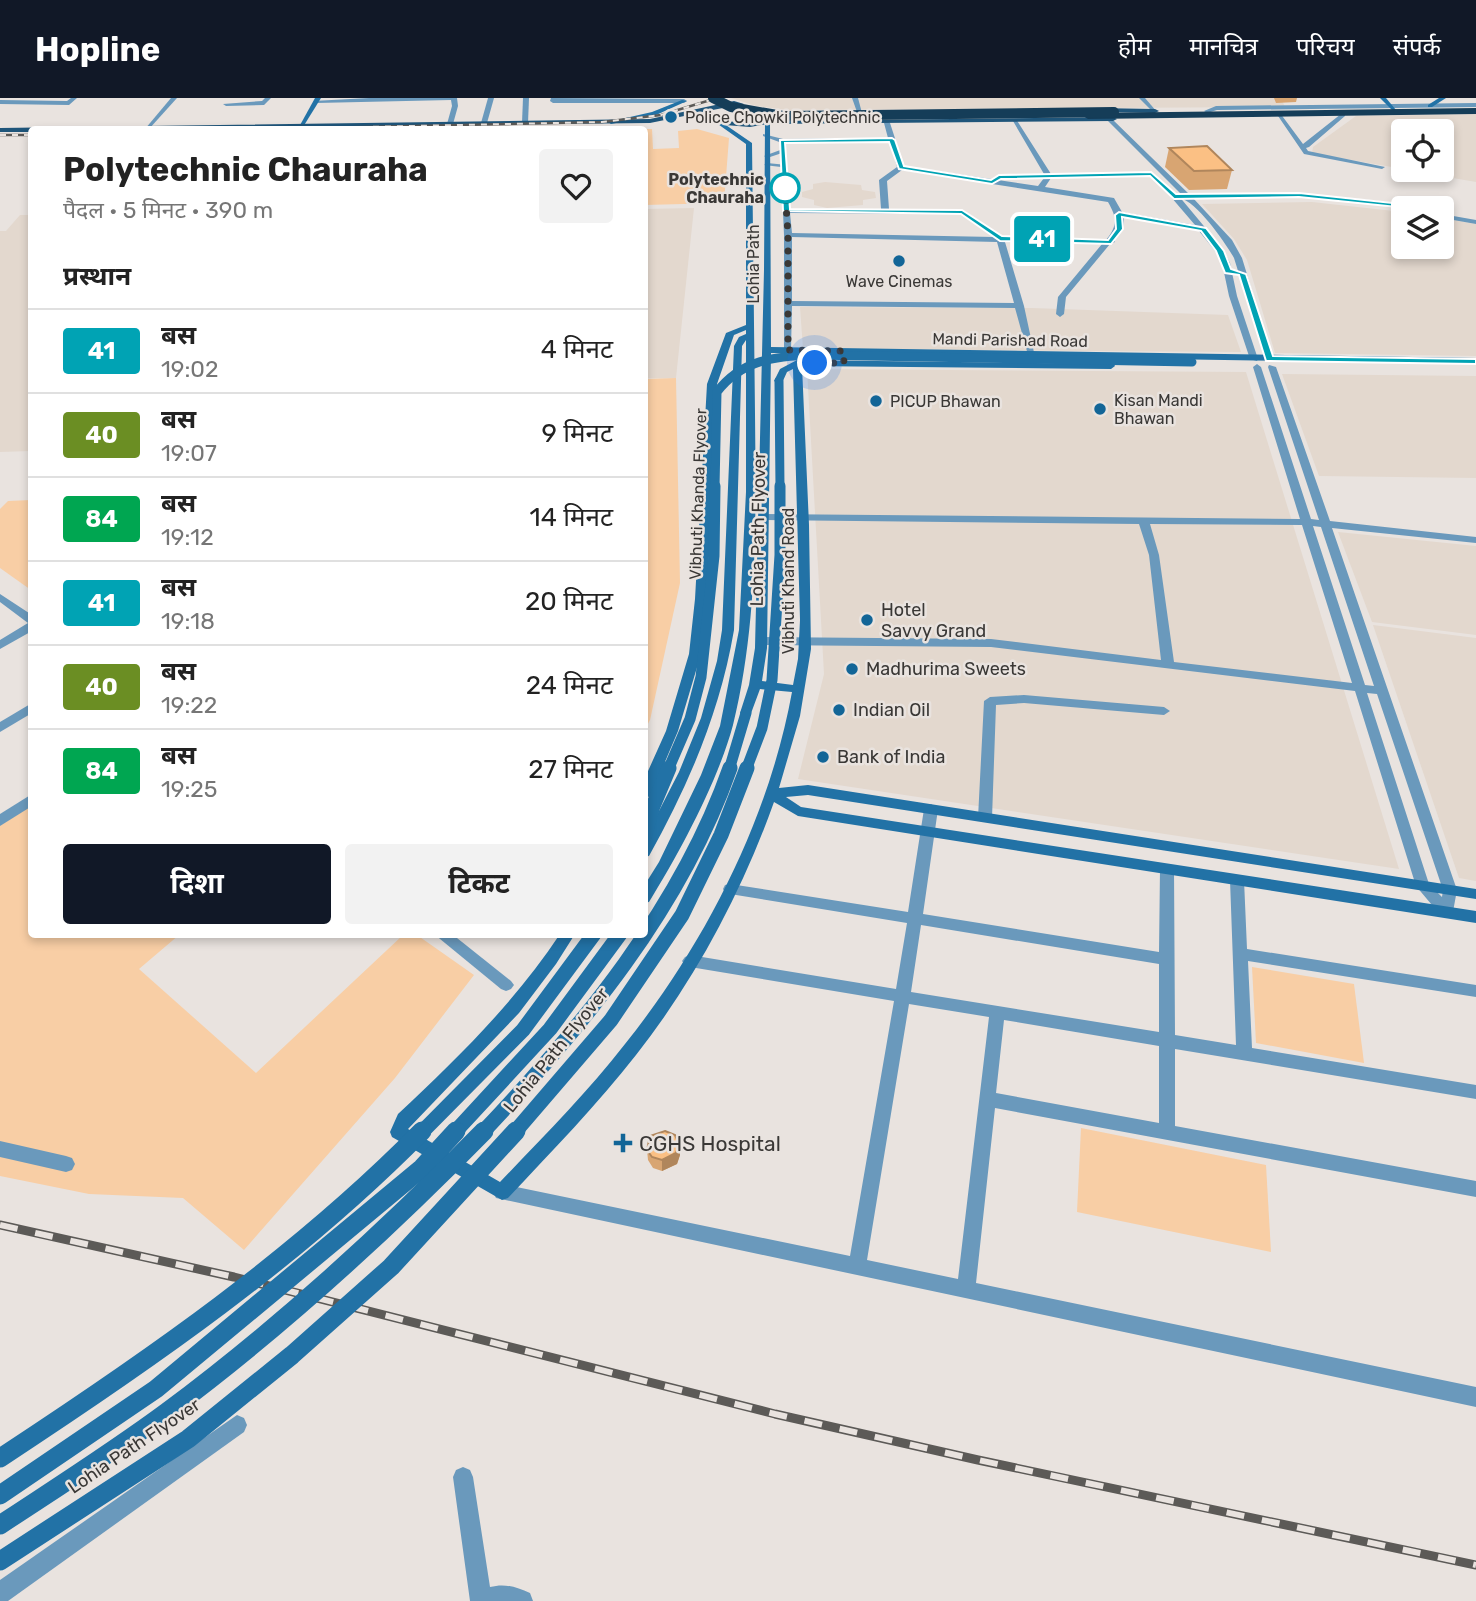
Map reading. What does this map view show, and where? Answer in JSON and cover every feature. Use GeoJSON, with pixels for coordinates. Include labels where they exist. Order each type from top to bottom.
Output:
{"type":"FeatureCollection","features":[{"type":"Feature","properties":{"kind":"highway"},"geometry":{"type":"LineString","coordinates":[[701,98],[724,110],[784,120],[1114,116],[1207,110],[1396,111]]}},
{"type":"Feature","properties":{"kind":"highway"},"geometry":{"type":"LineString","coordinates":[[713,98],[745,111],[783,117],[1114,116]]}},
{"type":"Feature","properties":{"kind":"highway"},"geometry":{"type":"LineString","coordinates":[[1159,113],[1339,114],[1476,109]]}},
{"type":"Feature","properties":{"kind":"main road"},"geometry":{"type":"LineString","coordinates":[[724,98],[734,103],[801,113],[1159,113]]}},
{"type":"Feature","properties":{"kind":"main road"},"geometry":{"type":"LineString","coordinates":[[1383,98],[1396,111]]}},
{"type":"Feature","properties":{"kind":"main road"},"geometry":{"type":"LineString","coordinates":[[1432,102],[1443,98]]}},
{"type":"Feature","properties":{"kind":"main road"},"geometry":{"type":"LineString","coordinates":[[311,126],[321,99]]}},
{"type":"Feature","properties":{"kind":"main road"},"geometry":{"type":"LineString","coordinates":[[301,126],[321,99]]}},
{"type":"Feature","properties":{"kind":"main road"},"geometry":{"type":"LineString","coordinates":[[609,122],[654,114],[684,99],[688,109],[738,135],[796,125],[1098,120],[1114,116]]}},
{"type":"Feature","properties":{"kind":"main road"},"geometry":{"type":"LineString","coordinates":[[301,126],[650,121],[734,103]]}},
{"type":"Feature","properties":{"kind":"main road"},"geometry":{"type":"LineString","coordinates":[[767,128],[781,112]]}},
{"type":"Feature","properties":{"kind":"main road"},"geometry":{"type":"LineString","coordinates":[[796,125],[801,113]]}},
{"type":"Feature","properties":{"kind":"main road"},"geometry":{"type":"LineString","coordinates":[[698,124],[713,120],[767,128]]}},
{"type":"Feature","properties":{"kind":"main road"},"geometry":{"type":"LineString","coordinates":[[628,126],[681,125]]}},
{"type":"Feature","properties":{"kind":"main road","name":"Lohia Path"},"geometry":{"type":"LineString","coordinates":[[766,363],[767,128]]}},
{"type":"Feature","properties":{"kind":"main road"},"geometry":{"type":"LineString","coordinates":[[0,130],[28,130]]}},
{"type":"Feature","properties":{"kind":"main road","name":"Lohia Path"},"geometry":{"type":"LineString","coordinates":[[738,135],[749,143],[750,327]]}},
{"type":"Feature","properties":{"kind":"main road"},"geometry":{"type":"LineString","coordinates":[[0,137],[28,136]]}},
{"type":"Feature","properties":{"kind":"main road"},"geometry":{"type":"LineString","coordinates":[[648,786],[672,731],[695,654],[701,599],[712,384],[730,333],[750,327]]}},
{"type":"Feature","properties":{"kind":"main road","name":"Lohia Path Flyover"},"geometry":{"type":"LineString","coordinates":[[648,845],[679,791],[709,718],[728,630],[738,345],[750,327]]}},
{"type":"Feature","properties":{"kind":"main road","name":"Lohia Path Flyover"},"geometry":{"type":"LineString","coordinates":[[648,892],[665,864],[708,775],[726,726],[745,630],[751,492],[750,327]]}},
{"type":"Feature","properties":{"kind":"main road","name":"Mandi Parishad Road"},"geometry":{"type":"LineString","coordinates":[[765,349],[1207,358],[1255,363]]}},
{"type":"Feature","properties":{"kind":"main road"},"geometry":{"type":"LineString","coordinates":[[843,351],[844,363]]}},
{"type":"Feature","properties":{"kind":"main road","name":"Vibhuti Khanda Flyover"},"geometry":{"type":"LineString","coordinates":[[648,823],[690,719],[701,677],[714,556],[717,392],[724,380],[745,365],[786,356],[1192,362],[1207,358]]}},
{"type":"Feature","properties":{"kind":"main road"},"geometry":{"type":"LineString","coordinates":[[797,363],[1476,361]]}},
{"type":"Feature","properties":{"kind":"main road","name":"Lohia Path Flyover"},"geometry":{"type":"LineString","coordinates":[[648,929],[681,874],[724,782],[755,685],[762,640],[766,363]]}},
{"type":"Feature","properties":{"kind":"main road","name":"Lohia Path Flyover"},"geometry":{"type":"LineString","coordinates":[[0,1561],[188,1439],[292,1355],[391,1267],[553,1091],[611,1020],[682,915],[721,835],[762,728],[772,680],[780,555],[779,381],[783,371],[797,363]]}},
{"type":"Feature","properties":{"kind":"main road","name":"Vibhuti Khand Road"},"geometry":{"type":"LineString","coordinates":[[502,1192],[597,1091],[659,1011],[730,889],[771,794],[794,721],[805,640],[804,517],[797,363]]}},
{"type":"Feature","properties":{"kind":"main road"},"geometry":{"type":"LineString","coordinates":[[1270,363],[1476,370]]}},
{"type":"Feature","properties":{"kind":"main road"},"geometry":{"type":"LineString","coordinates":[[755,685],[798,689]]}},
{"type":"Feature","properties":{"kind":"main road"},"geometry":{"type":"LineString","coordinates":[[771,794],[808,790],[1476,894]]}},
{"type":"Feature","properties":{"kind":"main road"},"geometry":{"type":"LineString","coordinates":[[771,794],[798,811],[1476,917]]}},
{"type":"Feature","properties":{"kind":"main road"},"geometry":{"type":"LineString","coordinates":[[502,1192],[398,1132],[404,1119],[495,1029],[530,989],[565,938]]}},
{"type":"Feature","properties":{"kind":"main road"},"geometry":{"type":"LineString","coordinates":[[0,1458],[105,1389],[264,1272],[391,1163],[523,1030],[591,938]]}},
{"type":"Feature","properties":{"kind":"main road","name":"Lohia Path Flyover"},"geometry":{"type":"LineString","coordinates":[[0,1495],[156,1389],[422,1168],[550,1029],[617,938]]}},
{"type":"Feature","properties":{"kind":"main road","name":"Lohia Path Flyover"},"geometry":{"type":"LineString","coordinates":[[0,1525],[167,1411],[312,1294],[449,1169],[557,1052],[643,938]]}},
{"type":"Feature","properties":{"kind":"street"},"geometry":{"type":"LineString","coordinates":[[0,102],[36,100],[69,103],[74,98]]}},
{"type":"Feature","properties":{"kind":"street"},"geometry":{"type":"LineString","coordinates":[[148,126],[174,98]]}},
{"type":"Feature","properties":{"kind":"street"},"geometry":{"type":"LineString","coordinates":[[230,98],[226,104],[264,103],[268,98]]}},
{"type":"Feature","properties":{"kind":"street"},"geometry":{"type":"LineString","coordinates":[[321,99],[454,98],[455,106],[450,124]]}},
{"type":"Feature","properties":{"kind":"street"},"geometry":{"type":"LineString","coordinates":[[484,123],[491,98]]}},
{"type":"Feature","properties":{"kind":"street"},"geometry":{"type":"LineString","coordinates":[[525,123],[526,98]]}},
{"type":"Feature","properties":{"kind":"street"},"geometry":{"type":"LineString","coordinates":[[554,98],[553,100],[684,99]]}},
{"type":"Feature","properties":{"kind":"street"},"geometry":{"type":"LineString","coordinates":[[855,98],[860,112]]}},
{"type":"Feature","properties":{"kind":"street"},"geometry":{"type":"LineString","coordinates":[[1142,98],[1159,113]]}},
{"type":"Feature","properties":{"kind":"street"},"geometry":{"type":"LineString","coordinates":[[1396,111],[1432,102],[1476,109]]}},
{"type":"Feature","properties":{"kind":"street"},"geometry":{"type":"LineString","coordinates":[[1278,114],[1306,153],[1382,167]]}},
{"type":"Feature","properties":{"kind":"street"},"geometry":{"type":"LineString","coordinates":[[1301,146],[1307,146],[1339,114]]}},
{"type":"Feature","properties":{"kind":"street"},"geometry":{"type":"LineString","coordinates":[[1114,116],[1133,143],[1191,199],[1229,242],[1238,258],[1270,363],[1450,890],[1447,912]]}},
{"type":"Feature","properties":{"kind":"street"},"geometry":{"type":"LineString","coordinates":[[1098,120],[1177,200],[1220,251],[1423,886],[1447,912]]}},
{"type":"Feature","properties":{"kind":"street"},"geometry":{"type":"LineString","coordinates":[[1016,121],[1049,176]]}},
{"type":"Feature","properties":{"kind":"street"},"geometry":{"type":"LineString","coordinates":[[887,123],[901,168]]}},
{"type":"Feature","properties":{"kind":"street"},"geometry":{"type":"LineString","coordinates":[[767,128],[781,139],[892,140]]}},
{"type":"Feature","properties":{"kind":"street"},"geometry":{"type":"LineString","coordinates":[[781,139],[788,235],[788,350]]}},
{"type":"Feature","properties":{"kind":"street"},"geometry":{"type":"LineString","coordinates":[[1122,143],[1133,143]]}},
{"type":"Feature","properties":{"kind":"street"},"geometry":{"type":"LineString","coordinates":[[767,160],[783,153]]}},
{"type":"Feature","properties":{"kind":"street"},"geometry":{"type":"LineString","coordinates":[[767,160],[784,165]]}},
{"type":"Feature","properties":{"kind":"street"},"geometry":{"type":"LineString","coordinates":[[886,211],[883,180],[901,168],[1111,200],[1119,215],[1119,229],[1111,242],[1062,297],[1060,314]]}},
{"type":"Feature","properties":{"kind":"street"},"geometry":{"type":"LineString","coordinates":[[992,182],[999,177],[1151,174]]}},
{"type":"Feature","properties":{"kind":"street"},"geometry":{"type":"LineString","coordinates":[[1040,188],[1049,176]]}},
{"type":"Feature","properties":{"kind":"street"},"geometry":{"type":"LineString","coordinates":[[1253,198],[1310,200],[1391,209]]}},
{"type":"Feature","properties":{"kind":"street"},"geometry":{"type":"LineString","coordinates":[[1177,200],[1347,198],[1391,204]]}},
{"type":"Feature","properties":{"kind":"street"},"geometry":{"type":"LineString","coordinates":[[787,211],[962,212],[1000,238],[1032,355]]}},
{"type":"Feature","properties":{"kind":"street"},"geometry":{"type":"LineString","coordinates":[[1119,215],[1203,229]]}},
{"type":"Feature","properties":{"kind":"street"},"geometry":{"type":"LineString","coordinates":[[1454,215],[1476,219]]}},
{"type":"Feature","properties":{"kind":"street"},"geometry":{"type":"LineString","coordinates":[[788,235],[1111,242]]}},
{"type":"Feature","properties":{"kind":"street"},"geometry":{"type":"LineString","coordinates":[[1229,276],[1242,274]]}},
{"type":"Feature","properties":{"kind":"street"},"geometry":{"type":"LineString","coordinates":[[787,303],[1020,306]]}},
{"type":"Feature","properties":{"kind":"street"},"geometry":{"type":"LineString","coordinates":[[764,517],[1305,522],[1476,540]]}},
{"type":"Feature","properties":{"kind":"street"},"geometry":{"type":"LineString","coordinates":[[1144,521],[1154,555],[1168,665]]}},
{"type":"Feature","properties":{"kind":"street"},"geometry":{"type":"LineString","coordinates":[[0,597],[28,620]]}},
{"type":"Feature","properties":{"kind":"street"},"geometry":{"type":"LineString","coordinates":[[1337,621],[1366,640]]}},
{"type":"Feature","properties":{"kind":"street"},"geometry":{"type":"LineString","coordinates":[[0,645],[28,626]]}},
{"type":"Feature","properties":{"kind":"street"},"geometry":{"type":"LineString","coordinates":[[762,640],[991,643],[1383,691]]}},
{"type":"Feature","properties":{"kind":"street"},"geometry":{"type":"LineString","coordinates":[[985,818],[990,702],[1024,699],[1164,711]]}},
{"type":"Feature","properties":{"kind":"street"},"geometry":{"type":"LineString","coordinates":[[0,728],[28,710]]}},
{"type":"Feature","properties":{"kind":"street"},"geometry":{"type":"LineString","coordinates":[[0,821],[28,802]]}},
{"type":"Feature","properties":{"kind":"street"},"geometry":{"type":"LineString","coordinates":[[857,1267],[903,996],[931,809]]}},
{"type":"Feature","properties":{"kind":"street"},"geometry":{"type":"LineString","coordinates":[[1167,869],[1167,1132]]}},
{"type":"Feature","properties":{"kind":"street"},"geometry":{"type":"LineString","coordinates":[[1237,880],[1244,1054]]}},
{"type":"Feature","properties":{"kind":"street"},"geometry":{"type":"LineString","coordinates":[[730,889],[1167,959]]}},
{"type":"Feature","properties":{"kind":"street"},"geometry":{"type":"LineString","coordinates":[[446,938],[506,985]]}},
{"type":"Feature","properties":{"kind":"street"},"geometry":{"type":"LineString","coordinates":[[1240,954],[1476,991]]}},
{"type":"Feature","properties":{"kind":"street"},"geometry":{"type":"LineString","coordinates":[[690,961],[1476,1093]]}},
{"type":"Feature","properties":{"kind":"street"},"geometry":{"type":"LineString","coordinates":[[966,1290],[997,1012]]}},
{"type":"Feature","properties":{"kind":"street"},"geometry":{"type":"LineString","coordinates":[[987,1099],[1476,1189]]}},
{"type":"Feature","properties":{"kind":"street"},"geometry":{"type":"LineString","coordinates":[[0,1149],[66,1164]]}},
{"type":"Feature","properties":{"kind":"street"},"geometry":{"type":"LineString","coordinates":[[502,1192],[1476,1397]]}},
{"type":"Feature","properties":{"kind":"street"},"geometry":{"type":"LineString","coordinates":[[0,1593],[237,1425]]}},
{"type":"Feature","properties":{"kind":"street"},"geometry":{"type":"LineString","coordinates":[[463,1477],[481,1601],[502,1595],[522,1601]]}},
{"type":"Feature","properties":{"kind":"shaded area"},"geometry":{"type":"Polygon","coordinates":[[[731,98],[1281,98],[1285,107],[788,110],[756,106],[731,98]]]}},
{"type":"Feature","properties":{"kind":"shaded area"},"geometry":{"type":"Polygon","coordinates":[[[1476,114],[1476,182],[1454,178],[1454,119],[1391,119],[1391,167],[1312,153],[1313,147],[1356,116],[1476,114]]]}},
{"type":"Feature","properties":{"kind":"shaded area"},"geometry":{"type":"Polygon","coordinates":[[[648,129],[652,129],[653,149],[679,148],[678,131],[697,129],[729,138],[724,203],[648,205],[648,129]]]}},
{"type":"Feature","properties":{"kind":"shaded area"},"geometry":{"type":"Polygon","coordinates":[[[825,182],[861,185],[862,190],[875,192],[876,198],[863,200],[863,205],[827,208],[814,205],[814,200],[802,197],[802,192],[813,189],[813,184],[825,182]]]}},
{"type":"Feature","properties":{"kind":"shaded area"},"geometry":{"type":"Polygon","coordinates":[[[1312,202],[1391,211],[1391,259],[1454,259],[1454,220],[1476,224],[1476,356],[1275,353],[1247,260],[1234,239],[1202,204],[1312,202]]]}},
{"type":"Feature","properties":{"kind":"shaded area"},"geometry":{"type":"Polygon","coordinates":[[[694,208],[676,378],[648,378],[648,209],[694,208]]]}},
{"type":"Feature","properties":{"kind":"shaded area"},"geometry":{"type":"Polygon","coordinates":[[[20,215],[28,215],[28,451],[0,452],[0,231],[6,231],[20,215]]]}},
{"type":"Feature","properties":{"kind":"shaded area"},"geometry":{"type":"Polygon","coordinates":[[[800,307],[1032,308],[1228,315],[1241,352],[803,349],[800,307]]]}},
{"type":"Feature","properties":{"kind":"shaded area"},"geometry":{"type":"Polygon","coordinates":[[[807,369],[1246,372],[1399,869],[798,779],[824,674],[807,369]]]}},
{"type":"Feature","properties":{"kind":"shaded area"},"geometry":{"type":"Polygon","coordinates":[[[1282,374],[1476,376],[1476,478],[1319,476],[1282,374]]]}},
{"type":"Feature","properties":{"kind":"shaded area"},"geometry":{"type":"Polygon","coordinates":[[[676,378],[680,583],[648,724],[648,379],[676,378]]]}},
{"type":"Feature","properties":{"kind":"shaded area"},"geometry":{"type":"Polygon","coordinates":[[[28,500],[28,588],[0,568],[0,509],[8,501],[28,500]]]}},
{"type":"Feature","properties":{"kind":"shaded area"},"geometry":{"type":"Polygon","coordinates":[[[1338,532],[1476,546],[1476,635],[1372,622],[1338,532]]]}},
{"type":"Feature","properties":{"kind":"shaded area"},"geometry":{"type":"Polygon","coordinates":[[[1373,625],[1476,638],[1476,881],[1459,878],[1373,625]]]}},
{"type":"Feature","properties":{"kind":"shaded area"},"geometry":{"type":"Polygon","coordinates":[[[28,801],[28,938],[175,938],[139,969],[256,1073],[400,938],[421,938],[474,975],[395,1078],[244,1250],[183,1198],[89,1194],[0,1176],[0,821],[28,801]]]}},
{"type":"Feature","properties":{"kind":"shaded area"},"geometry":{"type":"Polygon","coordinates":[[[1252,967],[1354,984],[1364,1063],[1256,1043],[1252,967]]]}},
{"type":"Feature","properties":{"kind":"shaded area"},"geometry":{"type":"Polygon","coordinates":[[[1081,1128],[1266,1165],[1271,1252],[1077,1212],[1081,1128]]]}},
{"type":"Feature","properties":{"kind":"building"},"geometry":{"type":"Polygon","coordinates":[[[1207,146],[1232,170],[1194,171],[1169,148],[1207,146]]]}},
{"type":"Feature","properties":{"kind":"building"},"geometry":{"type":"Polygon","coordinates":[[[665,1131],[675,1135],[679,1144],[676,1153],[662,1160],[652,1157],[647,1150],[650,1136],[665,1131]]]}},
{"type":"Feature","properties":{"kind":"railway"},"geometry":{"type":"LineString","coordinates":[[410,126],[602,122],[661,115],[717,98]]}},
{"type":"Feature","properties":{"kind":"railway"},"geometry":{"type":"LineString","coordinates":[[0,135],[28,135]]}},
{"type":"Feature","properties":{"kind":"railway"},"geometry":{"type":"LineString","coordinates":[[0,1225],[234,1277],[775,1414],[978,1460],[1476,1565]]}},
{"type":"Feature","properties":{"kind":"bus line","name":"41"},"geometry":{"type":"LineString","coordinates":[[1391,203],[1299,195],[1174,197],[1151,174],[999,177],[992,182],[901,168],[892,140],[782,141],[787,211],[962,212],[1000,238],[1111,242],[1119,229],[1119,215],[1203,229],[1220,251],[1228,271],[1242,274],[1269,359],[1476,361]]}},
{"type":"Feature","properties":{"kind":"place","name":"Police Chowki Polytechnic"},"geometry":{"type":"Point","coordinates":[671,117]}},
{"type":"Feature","properties":{"kind":"place","name":"Polytechnic Chauraha"},"geometry":{"type":"Point","coordinates":[785,188]}},
{"type":"Feature","properties":{"kind":"place","name":"Wave Cinemas"},"geometry":{"type":"Point","coordinates":[899,261]}},
{"type":"Feature","properties":{"kind":"place","name":"PICUP Bhawan"},"geometry":{"type":"Point","coordinates":[876,401]}},
{"type":"Feature","properties":{"kind":"place","name":"Kisan Mandi Bhawan"},"geometry":{"type":"Point","coordinates":[1100,409]}},
{"type":"Feature","properties":{"kind":"place","name":"Hotel Savvy Grand"},"geometry":{"type":"Point","coordinates":[867,620]}},
{"type":"Feature","properties":{"kind":"place","name":"Madhurima Sweets"},"geometry":{"type":"Point","coordinates":[852,669]}},
{"type":"Feature","properties":{"kind":"place","name":"Indian Oil"},"geometry":{"type":"Point","coordinates":[839,710]}},
{"type":"Feature","properties":{"kind":"place","name":"Bank of India"},"geometry":{"type":"Point","coordinates":[823,757]}},
{"type":"Feature","properties":{"kind":"place","name":"CGHS Hospital"},"geometry":{"type":"Point","coordinates":[623,1143]}},
{"type":"Feature","properties":{"kind":"route"},"geometry":{"type":"LineString","coordinates":[[785,188],[788,235],[788,350],[843,351],[844,363],[815,363]]}}]}
